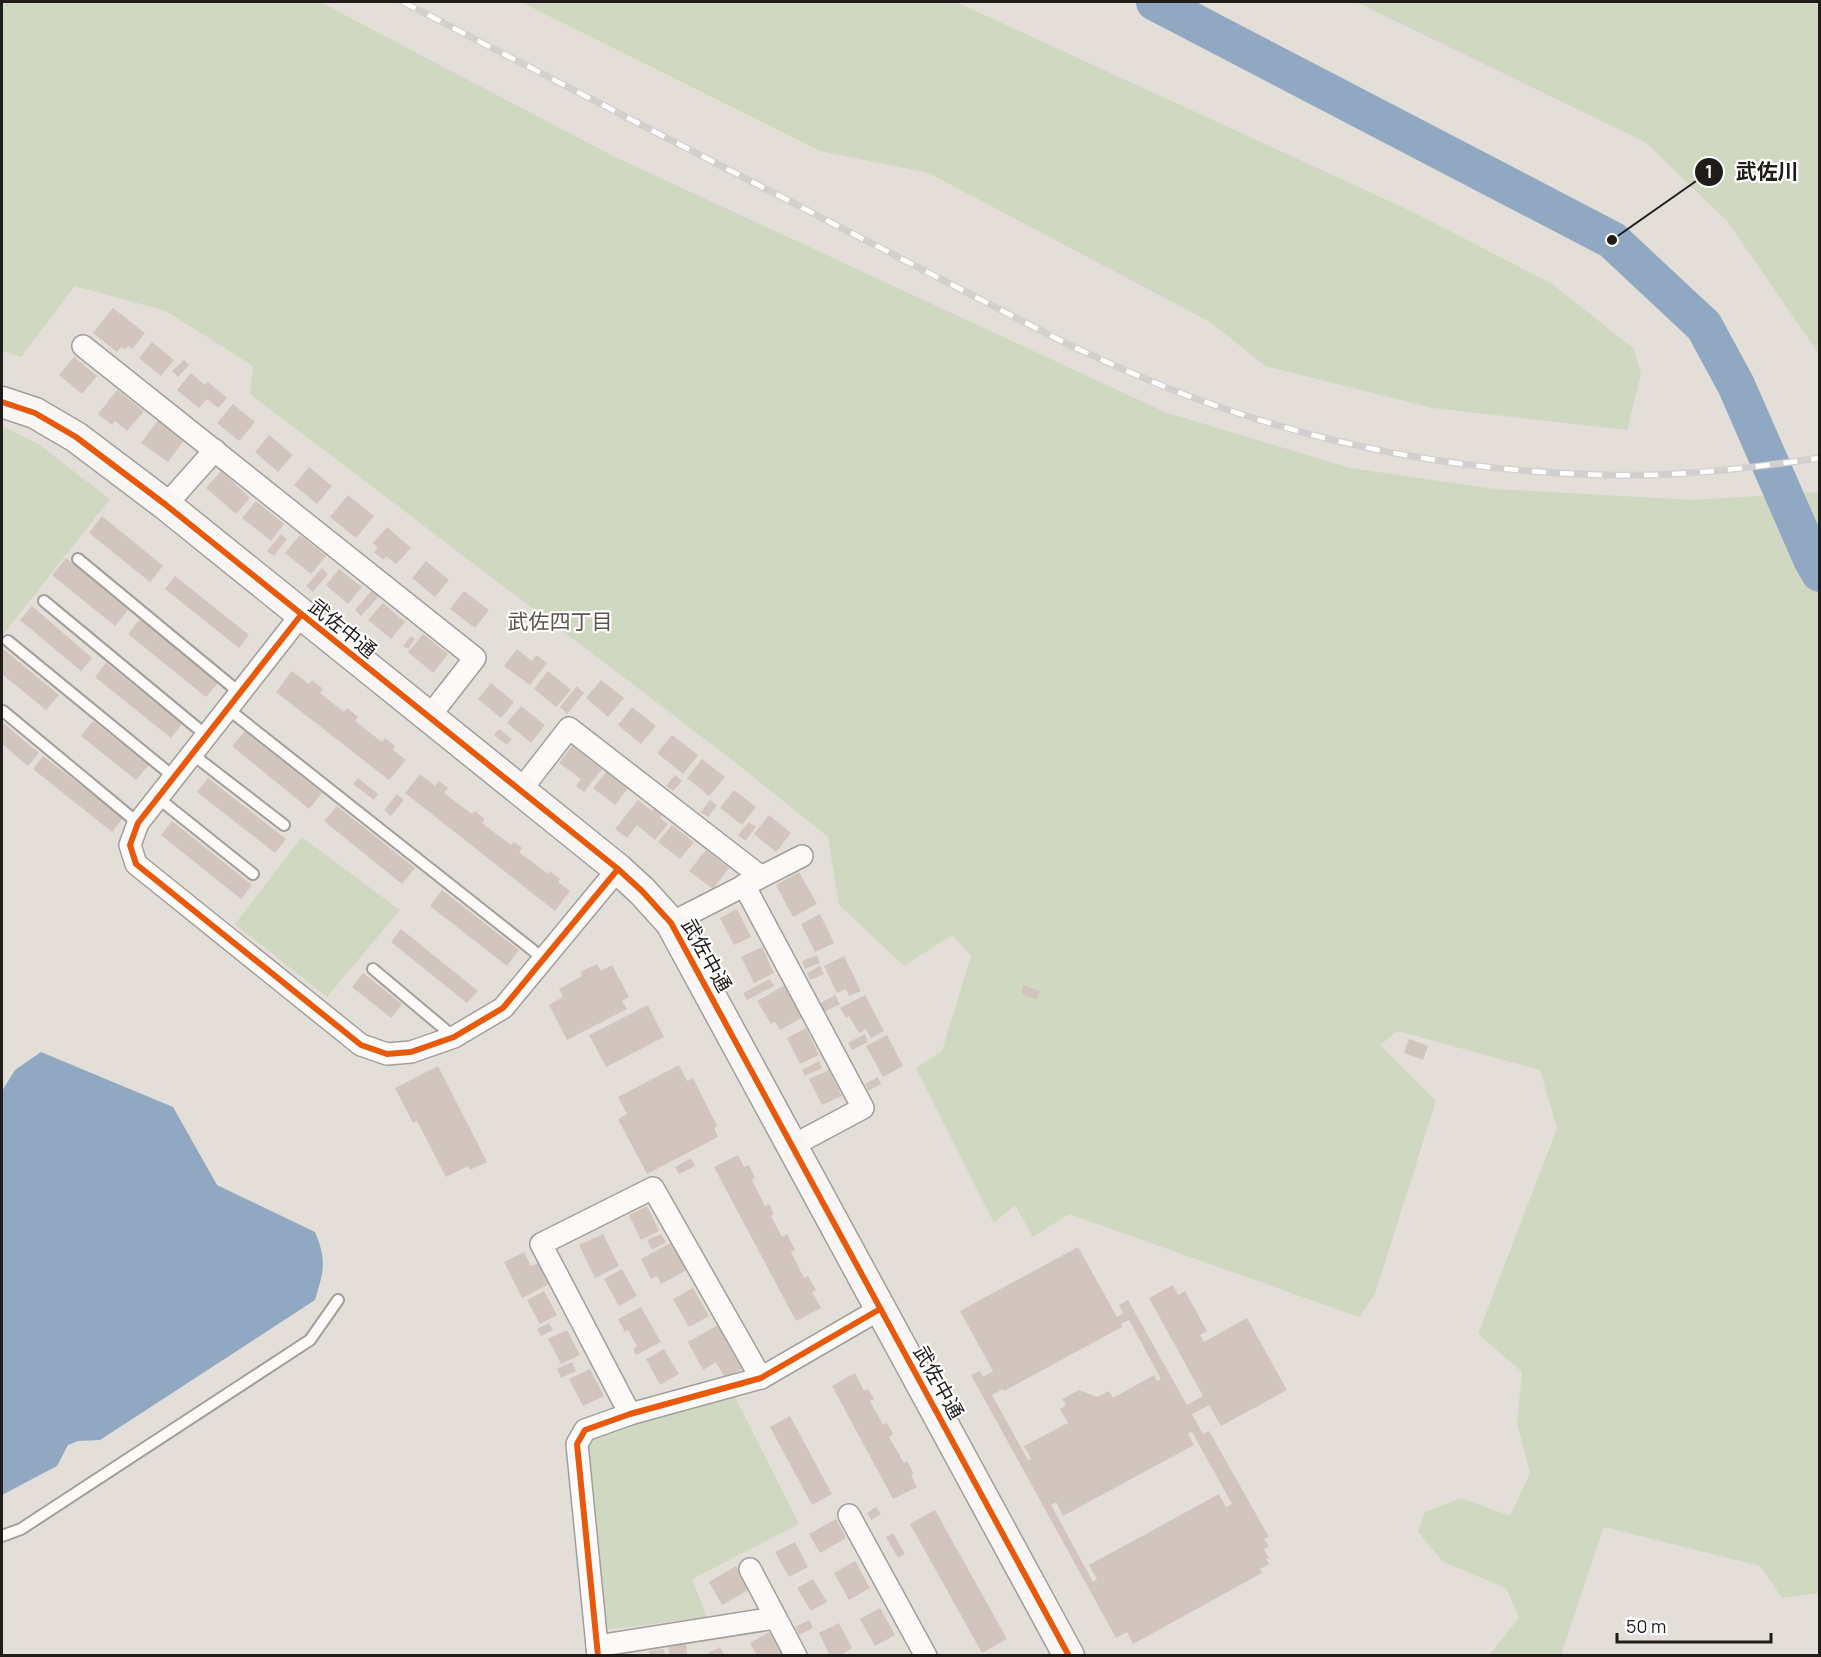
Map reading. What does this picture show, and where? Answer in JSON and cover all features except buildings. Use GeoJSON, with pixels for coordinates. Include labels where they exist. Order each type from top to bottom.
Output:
{"type":"FeatureCollection","features":[{"type":"Feature","properties":{"kind":"street"},"geometry":{"type":"LineString","coordinates":[[83,346],[475,658],[429,717]]}},
{"type":"Feature","properties":{"kind":"street","name":"武佐中通"},"geometry":{"type":"LineString","coordinates":[[2,402],[35,413],[76,437],[166,505],[618,869],[671,923],[1069,1656]]}},
{"type":"Feature","properties":{"kind":"street"},"geometry":{"type":"LineString","coordinates":[[166,505],[215,450]]}},
{"type":"Feature","properties":{"kind":"street"},"geometry":{"type":"LineString","coordinates":[[301,615],[138,822],[130,845],[136,864],[361,1045],[387,1054],[411,1052],[453,1037],[503,1008],[618,869]]}},
{"type":"Feature","properties":{"kind":"street"},"geometry":{"type":"LineString","coordinates":[[520,791],[569,728],[752,881],[863,1108],[792,1146]]}},
{"type":"Feature","properties":{"kind":"street"},"geometry":{"type":"LineString","coordinates":[[671,923],[802,856]]}},
{"type":"Feature","properties":{"kind":"street"},"geometry":{"type":"LineString","coordinates":[[630,1414],[541,1244],[653,1188],[761,1378]]}},
{"type":"Feature","properties":{"kind":"street"},"geometry":{"type":"LineString","coordinates":[[775,1618],[597,1651],[577,1444],[585,1430],[630,1414],[761,1378],[880,1309]]}},
{"type":"Feature","properties":{"kind":"street"},"geometry":{"type":"LineString","coordinates":[[849,1515],[926,1656]]}},
{"type":"Feature","properties":{"kind":"street"},"geometry":{"type":"LineString","coordinates":[[750,1569],[796,1656]]}},
{"type":"Feature","properties":{"kind":"lane"},"geometry":{"type":"LineString","coordinates":[[78,559],[234,701],[544,958]]}},
{"type":"Feature","properties":{"kind":"lane"},"geometry":{"type":"LineString","coordinates":[[44,602],[207,736]]}},
{"type":"Feature","properties":{"kind":"lane"},"geometry":{"type":"LineString","coordinates":[[8,641],[174,777]]}},
{"type":"Feature","properties":{"kind":"lane"},"geometry":{"type":"LineString","coordinates":[[3,711],[138,822]]}},
{"type":"Feature","properties":{"kind":"lane"},"geometry":{"type":"LineString","coordinates":[[192,754],[284,825]]}},
{"type":"Feature","properties":{"kind":"lane"},"geometry":{"type":"LineString","coordinates":[[158,798],[253,874]]}},
{"type":"Feature","properties":{"kind":"lane"},"geometry":{"type":"LineString","coordinates":[[373,969],[453,1037]]}},
{"type":"Feature","properties":{"kind":"lane"},"geometry":{"type":"LineString","coordinates":[[2,1536],[21,1530],[310,1340],[338,1300]]}},
{"type":"Feature","properties":{"kind":"green space"},"geometry":{"type":"Polygon","coordinates":[[[2,2],[320,2],[611,155],[1165,412],[1350,468],[1495,489],[1693,500],[1819,492],[1819,1593],[1782,1598],[1760,1566],[1604,1527],[1561,1655],[1489,1655],[1519,1618],[1506,1588],[1443,1562],[1418,1532],[1425,1512],[1461,1498],[1510,1516],[1530,1473],[1517,1423],[1522,1372],[1478,1334],[1557,1128],[1540,1070],[1398,1031],[1380,1045],[1436,1101],[1375,1294],[1359,1317],[1069,1214],[1033,1237],[1015,1205],[994,1223],[916,1068],[942,1051],[971,956],[952,935],[904,966],[839,905],[828,837],[726,755],[250,394],[253,366],[166,311],[75,286],[21,357],[2,351],[2,2]]]}},
{"type":"Feature","properties":{"kind":"green space"},"geometry":{"type":"Polygon","coordinates":[[[521,2],[956,2],[1411,211],[1552,284],[1634,349],[1641,374],[1627,430],[1432,408],[1265,366],[1210,322],[929,173],[820,151],[521,2]]]}},
{"type":"Feature","properties":{"kind":"green space"},"geometry":{"type":"Polygon","coordinates":[[[1356,2],[1819,2],[1819,354],[1727,221],[1645,142],[1356,2]]]}},
{"type":"Feature","properties":{"kind":"green space"},"geometry":{"type":"Polygon","coordinates":[[[2,426],[38,444],[110,499],[2,636],[2,426]]]}},
{"type":"Feature","properties":{"kind":"green space"},"geometry":{"type":"Polygon","coordinates":[[[302,837],[400,910],[327,997],[235,924],[302,837]]]}},
{"type":"Feature","properties":{"kind":"green space"},"geometry":{"type":"Polygon","coordinates":[[[735,1397],[799,1524],[692,1579],[707,1617],[606,1630],[583,1458],[596,1432],[735,1397]]]}},
{"type":"Feature","properties":{"kind":"water"},"geometry":{"type":"Polygon","coordinates":[[[41,1052],[173,1107],[217,1185],[315,1232],[323,1258],[323,1266],[315,1300],[100,1440],[78,1441],[68,1445],[57,1466],[2,1495],[2,1091],[15,1070],[41,1052]]]}},
{"type":"Feature","properties":{"kind":"waterway"},"geometry":{"type":"LineString","coordinates":[[1155,2],[1612,240],[1704,326],[1736,385],[1820,573]]}},
{"type":"Feature","properties":{"kind":"railway"},"geometry":{"type":"LineString","coordinates":[[403,2],[1065,343],[1174,390],[1259,420],[1308,434],[1406,455],[1456,463],[1556,473],[1607,475],[1687,473],[1820,458]]}},
{"type":"Feature","properties":{"kind":"cycle path"},"geometry":{"type":"LineString","coordinates":[[2,402],[35,413],[76,437],[166,505],[618,869],[671,923],[1069,1656]]}},
{"type":"Feature","properties":{"kind":"cycle path"},"geometry":{"type":"LineString","coordinates":[[301,615],[138,823],[130,845],[136,864],[361,1045],[387,1054],[411,1052],[454,1037],[503,1008],[618,869]]}},
{"type":"Feature","properties":{"kind":"cycle path"},"geometry":{"type":"LineString","coordinates":[[598,1656],[577,1444],[585,1430],[630,1414],[761,1378],[880,1309]]}},
{"type":"Feature","properties":{"kind":"place","name":"武佐川"},"geometry":{"type":"Point","coordinates":[1612,240]}},
{"type":"Feature","properties":{"kind":"district","name":"武佐四丁目"},"geometry":{"type":"Point","coordinates":[560,621]}}]}
